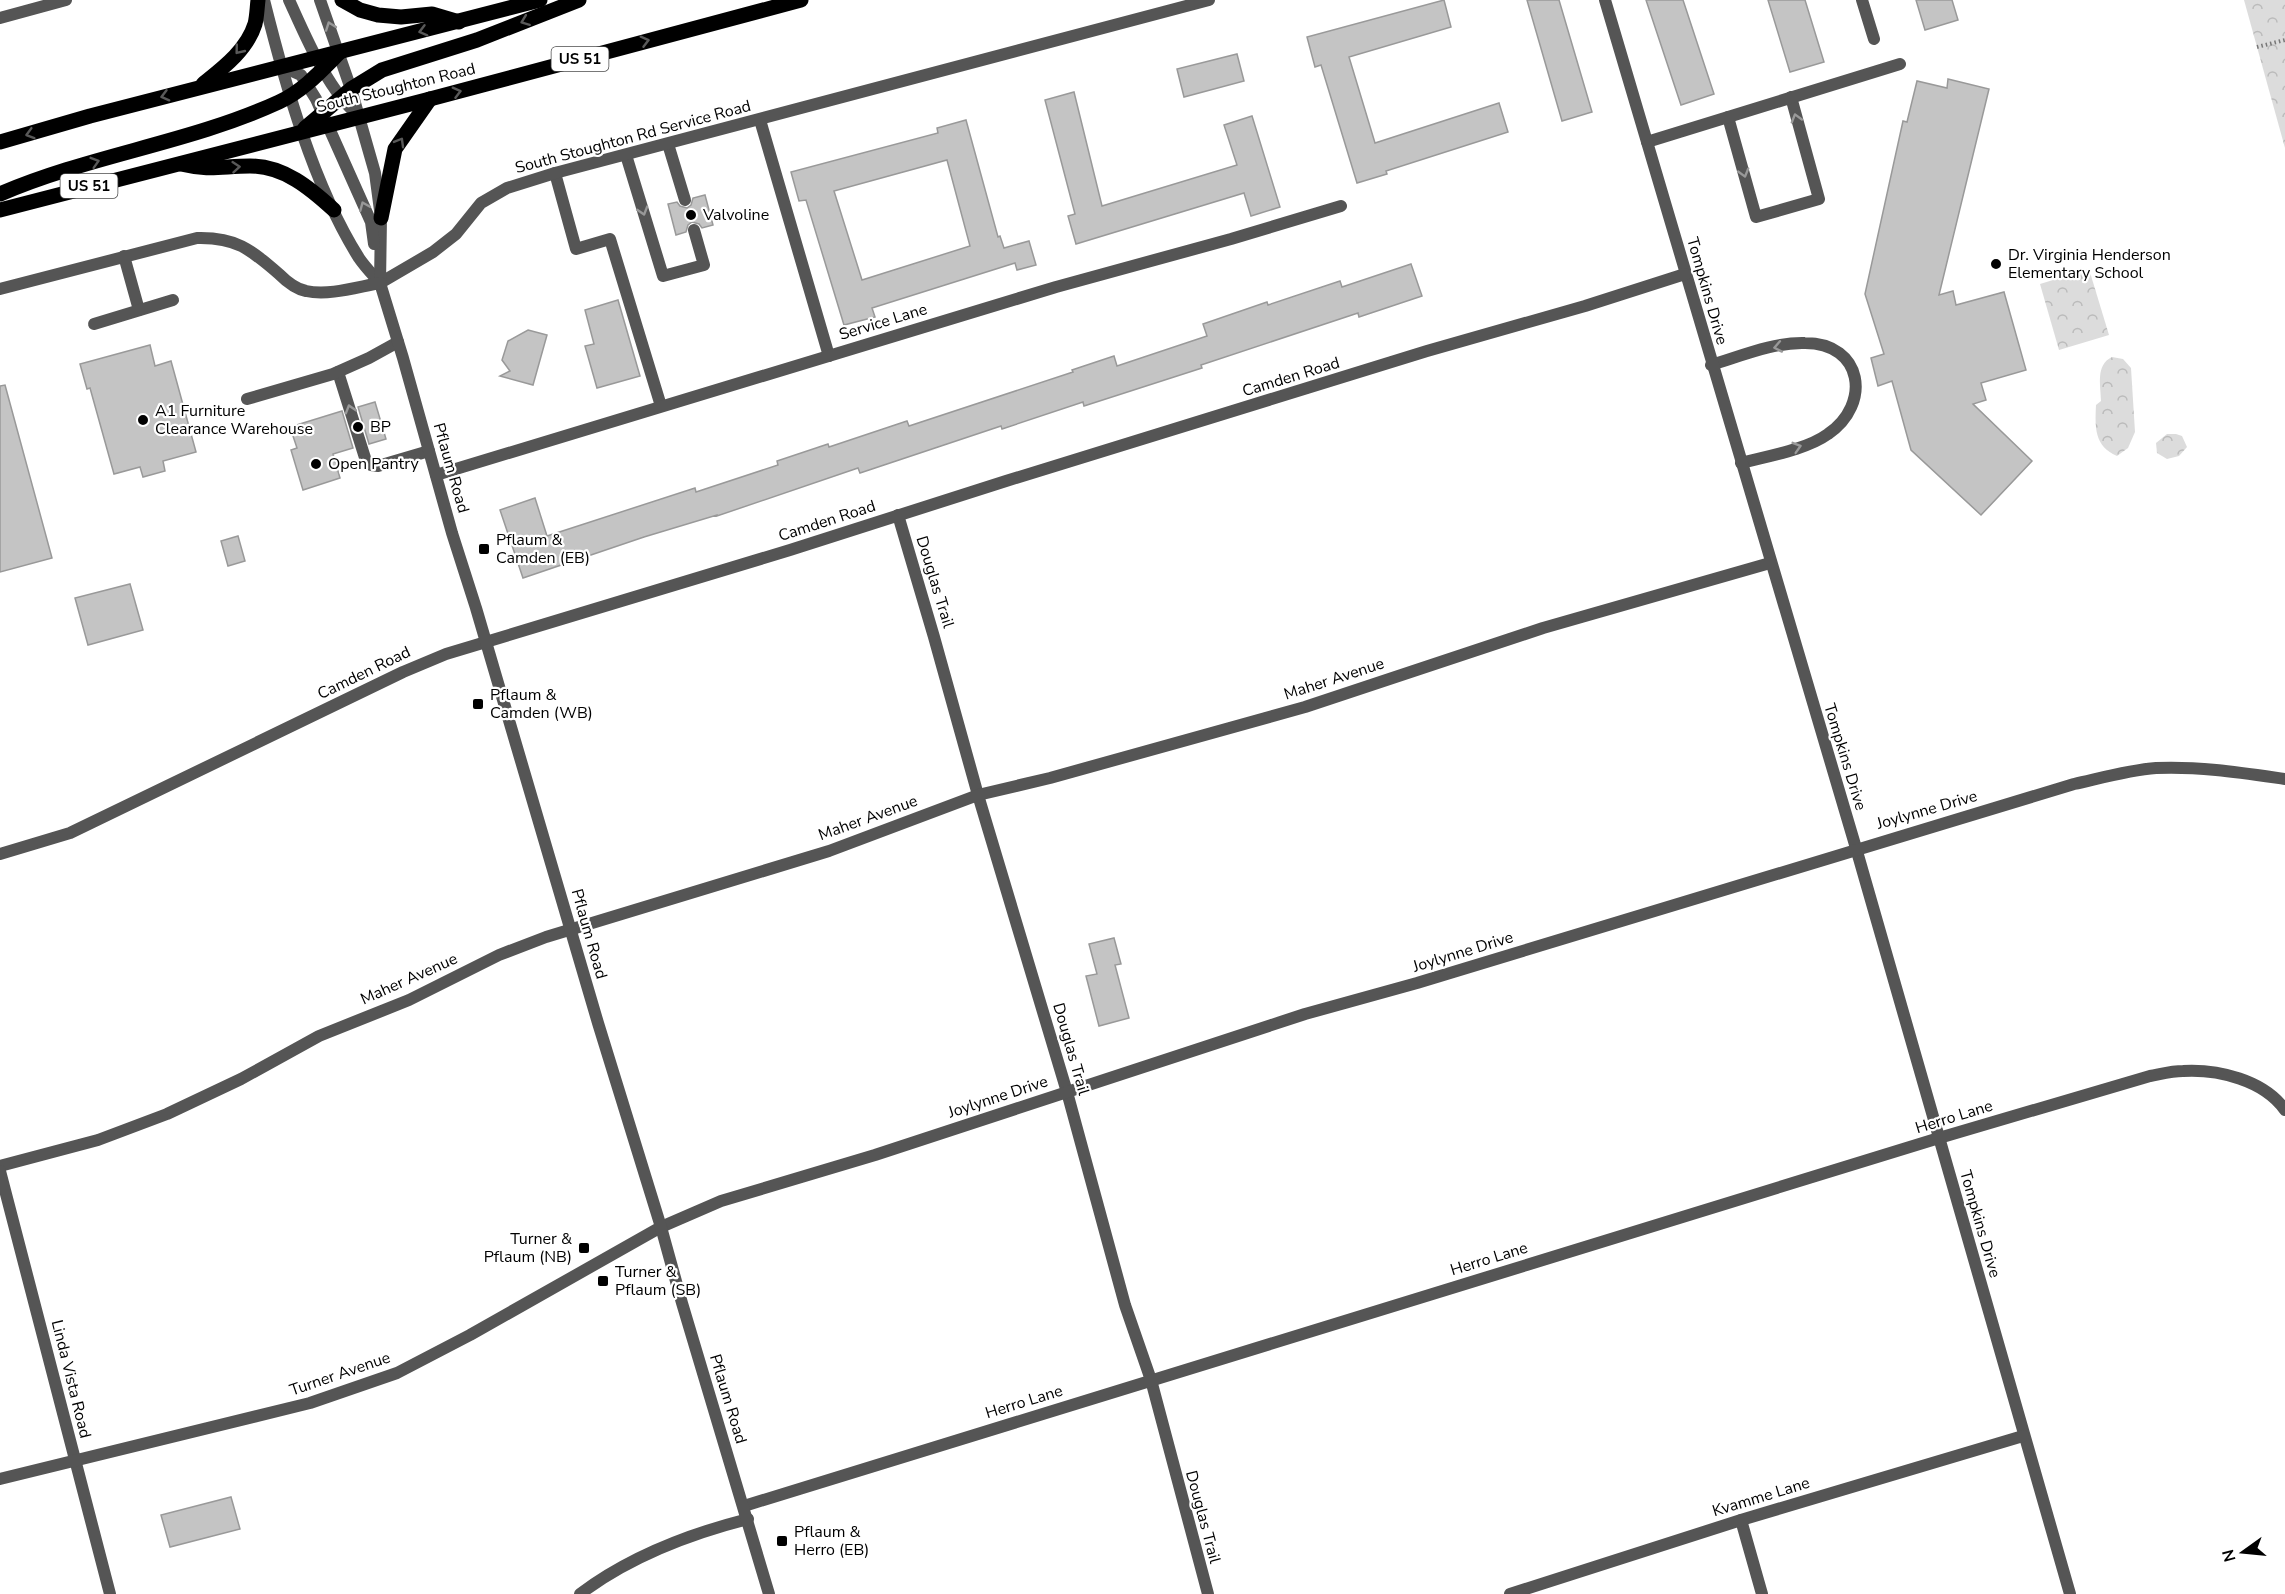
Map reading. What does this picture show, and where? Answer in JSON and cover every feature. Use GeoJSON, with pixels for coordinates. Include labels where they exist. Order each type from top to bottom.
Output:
{"type":"FeatureCollection","features":[{"type":"Feature","properties":{"kind":"main road"},"geometry":{"type":"LineString","coordinates":[[198,88],[230,62],[247,41],[255,23],[258,0]]}},
{"type":"Feature","properties":{"kind":"main road"},"geometry":{"type":"LineString","coordinates":[[342,0],[360,10],[378,15],[401,17],[432,14],[459,22]]}},
{"type":"Feature","properties":{"kind":"main road"},"geometry":{"type":"LineString","coordinates":[[0,142],[283,67],[320,64],[340,53],[540,0]]}},
{"type":"Feature","properties":{"kind":"main road"},"geometry":{"type":"LineString","coordinates":[[303,130],[326,118],[346,93],[382,70],[477,40],[579,0]]}},
{"type":"Feature","properties":{"kind":"main road","name":"South Stoughton Road"},"geometry":{"type":"LineString","coordinates":[[326,118],[359,116],[430,99],[801,0]]}},
{"type":"Feature","properties":{"kind":"main road"},"geometry":{"type":"LineString","coordinates":[[0,194],[51,175],[220,124],[280,101],[308,83],[320,64]]}},
{"type":"Feature","properties":{"kind":"main road"},"geometry":{"type":"LineString","coordinates":[[381,218],[395,149],[430,99]]}},
{"type":"Feature","properties":{"kind":"main road","name":"South Stoughton Road"},"geometry":{"type":"LineString","coordinates":[[0,210],[303,130]]}},
{"type":"Feature","properties":{"kind":"main road"},"geometry":{"type":"LineString","coordinates":[[178,163],[204,168],[248,166],[288,174],[311,189],[334,210]]}},
{"type":"Feature","properties":{"kind":"street"},"geometry":{"type":"LineString","coordinates":[[0,18],[28,5],[66,0]]}},
{"type":"Feature","properties":{"kind":"street","name":"Pflaum Road"},"geometry":{"type":"LineString","coordinates":[[264,0],[291,94],[334,210],[360,260],[380,283]]}},
{"type":"Feature","properties":{"kind":"street"},"geometry":{"type":"LineString","coordinates":[[290,0],[320,64],[346,93]]}},
{"type":"Feature","properties":{"kind":"street","name":"Pflaum Road"},"geometry":{"type":"LineString","coordinates":[[320,0],[340,53],[346,93],[359,116],[375,173],[381,218],[380,283],[570,930],[661,1227],[769,1594]]}},
{"type":"Feature","properties":{"kind":"street","name":"South Stoughton Rd Service Road"},"geometry":{"type":"LineString","coordinates":[[0,289],[124,255],[197,238],[228,240],[242,245],[254,252],[288,282],[306,291],[323,292],[380,283],[433,252],[456,234],[481,203],[507,188],[555,173],[1209,0]]}},
{"type":"Feature","properties":{"kind":"street","name":"Tompkins Drive"},"geometry":{"type":"LineString","coordinates":[[1605,0],[1711,365],[1856,848],[2070,1594]]}},
{"type":"Feature","properties":{"kind":"street"},"geometry":{"type":"LineString","coordinates":[[1862,0],[1874,39]]}},
{"type":"Feature","properties":{"kind":"street"},"geometry":{"type":"LineString","coordinates":[[1647,142],[1900,64]]}},
{"type":"Feature","properties":{"kind":"street"},"geometry":{"type":"LineString","coordinates":[[283,67],[297,72],[308,83],[326,118],[371,222],[376,270],[380,283]]}},
{"type":"Feature","properties":{"kind":"street"},"geometry":{"type":"LineString","coordinates":[[1728,117],[1756,217],[1819,199],[1791,97]]}},
{"type":"Feature","properties":{"kind":"street"},"geometry":{"type":"LineString","coordinates":[[760,120],[829,356]]}},
{"type":"Feature","properties":{"kind":"street"},"geometry":{"type":"LineString","coordinates":[[668,144],[685,200]]}},
{"type":"Feature","properties":{"kind":"street"},"geometry":{"type":"LineString","coordinates":[[626,155],[663,276],[704,264],[694,230]]}},
{"type":"Feature","properties":{"kind":"street"},"geometry":{"type":"LineString","coordinates":[[555,173],[576,249],[610,239],[661,406]]}},
{"type":"Feature","properties":{"kind":"street","name":"Service Lane"},"geometry":{"type":"LineString","coordinates":[[436,475],[1056,287],[1341,206]]}},
{"type":"Feature","properties":{"kind":"street"},"geometry":{"type":"LineString","coordinates":[[124,255],[139,310]]}},
{"type":"Feature","properties":{"kind":"street","name":"Camden Road"},"geometry":{"type":"LineString","coordinates":[[0,854],[43,843],[70,833],[403,672],[485,640],[790,550],[1427,351],[1585,306],[1685,274]]}},
{"type":"Feature","properties":{"kind":"street"},"geometry":{"type":"LineString","coordinates":[[94,324],[173,300]]}},
{"type":"Feature","properties":{"kind":"street"},"geometry":{"type":"LineString","coordinates":[[247,399],[338,372],[398,342]]}},
{"type":"Feature","properties":{"kind":"street"},"geometry":{"type":"LineString","coordinates":[[1711,365],[1778,346],[1804,342],[1823,345],[1841,353],[1853,369],[1857,387],[1853,406],[1842,422],[1827,435],[1805,445],[1741,464]]}},
{"type":"Feature","properties":{"kind":"street"},"geometry":{"type":"LineString","coordinates":[[338,372],[366,461],[378,466],[429,451]]}},
{"type":"Feature","properties":{"kind":"street","name":"Douglas Trail"},"geometry":{"type":"LineString","coordinates":[[898,515],[978,795],[1067,1092],[1125,1305],[1151,1380],[1208,1594]]}},
{"type":"Feature","properties":{"kind":"street","name":"Maher Avenue"},"geometry":{"type":"LineString","coordinates":[[0,1166],[98,1140],[167,1114],[241,1079],[319,1036],[409,1000],[499,955],[570,930],[829,851],[978,795],[1050,778],[1305,707],[1543,628],[1770,563]]}},
{"type":"Feature","properties":{"kind":"street","name":"Joylynne Drive"},"geometry":{"type":"LineString","coordinates":[[661,1227],[721,1201],[875,1155],[1305,1014],[1417,983],[1856,848],[2074,784],[2135,771],[2171,768],[2212,770],[2285,779]]}},
{"type":"Feature","properties":{"kind":"street","name":"Herro Lane"},"geometry":{"type":"LineString","coordinates":[[744,1506],[1938,1138],[2150,1076],[2182,1071],[2224,1074],[2247,1082],[2265,1092],[2285,1110]]}},
{"type":"Feature","properties":{"kind":"street","name":"Linda Vista Road"},"geometry":{"type":"LineString","coordinates":[[0,1172],[110,1594]]}},
{"type":"Feature","properties":{"kind":"street","name":"Turner Avenue"},"geometry":{"type":"LineString","coordinates":[[0,1479],[74,1459],[184,1435],[310,1403],[397,1373],[470,1335],[661,1227]]}},
{"type":"Feature","properties":{"kind":"street","name":"Kvamme Lane"},"geometry":{"type":"LineString","coordinates":[[1510,1594],[1741,1520],[2023,1436]]}},
{"type":"Feature","properties":{"kind":"street"},"geometry":{"type":"LineString","coordinates":[[580,1594],[616,1570],[684,1538],[700,1531],[748,1519]]}},
{"type":"Feature","properties":{"kind":"street"},"geometry":{"type":"LineString","coordinates":[[1741,1520],[1762,1594]]}},
{"type":"Feature","properties":{"kind":"path"},"geometry":{"type":"LineString","coordinates":[[2257,47],[2285,40]]}},
{"type":"Feature","properties":{"kind":"green space"},"geometry":{"type":"Polygon","coordinates":[[[2244,0],[2285,0],[2285,148],[2244,0]]]}},
{"type":"Feature","properties":{"kind":"green space"},"geometry":{"type":"Polygon","coordinates":[[[2089,269],[2109,335],[2059,350],[2040,284],[2089,269]]]}},
{"type":"Feature","properties":{"kind":"green space"},"geometry":{"type":"Polygon","coordinates":[[[2112,357],[2123,359],[2131,368],[2135,432],[2128,448],[2117,456],[2104,447],[2096,428],[2096,405],[2101,401],[2101,370],[2112,357]]]}},
{"type":"Feature","properties":{"kind":"green space"},"geometry":{"type":"Polygon","coordinates":[[[2167,434],[2182,436],[2187,447],[2179,456],[2167,459],[2157,453],[2156,443],[2167,434]]]}},
{"type":"Feature","properties":{"kind":"building"},"geometry":{"type":"Polygon","coordinates":[[[1444,0],[1451,27],[1349,57],[1375,143],[1499,103],[1508,132],[1386,171],[1387,174],[1357,183],[1321,65],[1315,67],[1307,37],[1444,0]]]}},
{"type":"Feature","properties":{"kind":"building"},"geometry":{"type":"Polygon","coordinates":[[[1527,0],[1559,0],[1592,112],[1562,121],[1527,0]]]}},
{"type":"Feature","properties":{"kind":"building"},"geometry":{"type":"Polygon","coordinates":[[[1646,0],[1683,0],[1714,94],[1681,105],[1646,0]]]}},
{"type":"Feature","properties":{"kind":"building"},"geometry":{"type":"Polygon","coordinates":[[[1768,0],[1805,0],[1824,62],[1790,72],[1768,0]]]}},
{"type":"Feature","properties":{"kind":"building"},"geometry":{"type":"Polygon","coordinates":[[[1916,0],[1952,0],[1958,20],[1925,30],[1916,0]]]}},
{"type":"Feature","properties":{"kind":"building"},"geometry":{"type":"Polygon","coordinates":[[[1237,54],[1244,81],[1184,97],[1177,69],[1237,54]]]}},
{"type":"Feature","properties":{"kind":"building","name":"Dr. Virginia Henderson Elementary School"},"geometry":{"type":"Polygon","coordinates":[[[1948,79],[1989,89],[1939,295],[1953,291],[1956,305],[2004,292],[2026,370],[1981,383],[1986,400],[1973,404],[2032,461],[1981,515],[1911,450],[1892,381],[1878,386],[1871,358],[1884,354],[1865,294],[1903,121],[1907,122],[1917,81],[1947,88],[1948,79]]]}},
{"type":"Feature","properties":{"kind":"building"},"geometry":{"type":"Polygon","coordinates":[[[1074,92],[1102,206],[1237,165],[1224,125],[1252,116],[1280,207],[1251,216],[1244,193],[1076,244],[1068,216],[1075,214],[1045,100],[1074,92]]]}},
{"type":"Feature","properties":{"kind":"building"},"geometry":{"type":"Polygon","coordinates":[[[966,120],[998,237],[1000,236],[1004,248],[1029,241],[1036,265],[1017,270],[1015,263],[872,308],[875,317],[844,325],[806,200],[799,201],[791,172],[938,133],[937,128],[966,120]],[[947,160],[834,191],[862,280],[970,246],[947,160]]]}},
{"type":"Feature","properties":{"kind":"building"},"geometry":{"type":"Polygon","coordinates":[[[705,195],[713,225],[702,228],[699,224],[692,222],[688,225],[686,232],[676,235],[668,204],[677,202],[680,206],[687,208],[691,205],[693,198],[705,195]]]}},
{"type":"Feature","properties":{"kind":"building"},"geometry":{"type":"Polygon","coordinates":[[[1411,264],[1422,296],[1359,317],[1358,313],[1201,365],[1202,368],[1084,406],[1083,402],[1002,429],[1001,426],[860,473],[858,468],[523,578],[500,510],[535,498],[547,536],[695,488],[696,492],[778,465],[777,461],[828,444],[829,447],[907,421],[909,426],[1073,372],[1072,370],[1114,356],[1117,366],[1207,336],[1203,324],[1267,302],[1268,305],[1340,281],[1342,287],[1411,264]]]}},
{"type":"Feature","properties":{"kind":"building"},"geometry":{"type":"Polygon","coordinates":[[[618,300],[640,376],[597,388],[585,346],[594,344],[585,310],[618,300]]]}},
{"type":"Feature","properties":{"kind":"building"},"geometry":{"type":"Polygon","coordinates":[[[528,330],[547,335],[533,385],[500,376],[510,371],[502,360],[508,341],[528,330]]]}},
{"type":"Feature","properties":{"kind":"building","name":"A1 Furniture Clearance Warehouse"},"geometry":{"type":"Polygon","coordinates":[[[150,345],[155,366],[171,361],[196,452],[163,461],[165,471],[143,477],[140,467],[114,474],[90,388],[87,389],[80,364],[150,345]]]}},
{"type":"Feature","properties":{"kind":"building"},"geometry":{"type":"Polygon","coordinates":[[[5,385],[52,558],[0,572],[0,386],[5,385]]]}},
{"type":"Feature","properties":{"kind":"building"},"geometry":{"type":"Polygon","coordinates":[[[375,402],[386,439],[369,444],[358,407],[375,402]]]}},
{"type":"Feature","properties":{"kind":"building","name":"Open Pantry"},"geometry":{"type":"Polygon","coordinates":[[[342,411],[353,448],[333,454],[340,478],[303,490],[291,450],[297,448],[290,427],[342,411]]]}},
{"type":"Feature","properties":{"kind":"building"},"geometry":{"type":"Polygon","coordinates":[[[238,536],[245,561],[228,566],[221,541],[238,536]]]}},
{"type":"Feature","properties":{"kind":"building"},"geometry":{"type":"Polygon","coordinates":[[[130,584],[143,630],[88,645],[75,598],[130,584]]]}},
{"type":"Feature","properties":{"kind":"building"},"geometry":{"type":"Polygon","coordinates":[[[1114,938],[1121,964],[1115,965],[1129,1018],[1099,1026],[1086,976],[1097,974],[1089,944],[1114,938]]]}},
{"type":"Feature","properties":{"kind":"building"},"geometry":{"type":"Polygon","coordinates":[[[231,1497],[240,1529],[170,1547],[161,1515],[231,1497]]]}},
{"type":"Feature","properties":{"kind":"place","name":"Valvoline"},"geometry":{"type":"Point","coordinates":[691,215]}},
{"type":"Feature","properties":{"kind":"place","name":"Dr. Virginia Henderson Elementary School"},"geometry":{"type":"Point","coordinates":[1996,264]}},
{"type":"Feature","properties":{"kind":"place","name":"A1 Furniture Clearance Warehouse"},"geometry":{"type":"Point","coordinates":[143,420]}},
{"type":"Feature","properties":{"kind":"place","name":"BP"},"geometry":{"type":"Point","coordinates":[358,427]}},
{"type":"Feature","properties":{"kind":"place","name":"Open Pantry"},"geometry":{"type":"Point","coordinates":[316,464]}},
{"type":"Feature","properties":{"kind":"place","name":"Pflaum & Camden (EB)"},"geometry":{"type":"Point","coordinates":[484,549]}},
{"type":"Feature","properties":{"kind":"place","name":"Pflaum & Camden (WB)"},"geometry":{"type":"Point","coordinates":[478,704]}},
{"type":"Feature","properties":{"kind":"place","name":"Turner & Pflaum (NB)"},"geometry":{"type":"Point","coordinates":[584,1248]}},
{"type":"Feature","properties":{"kind":"place","name":"Turner & Pflaum (SB)"},"geometry":{"type":"Point","coordinates":[603,1281]}},
{"type":"Feature","properties":{"kind":"place","name":"Pflaum & Herro (EB)"},"geometry":{"type":"Point","coordinates":[782,1541]}}]}
